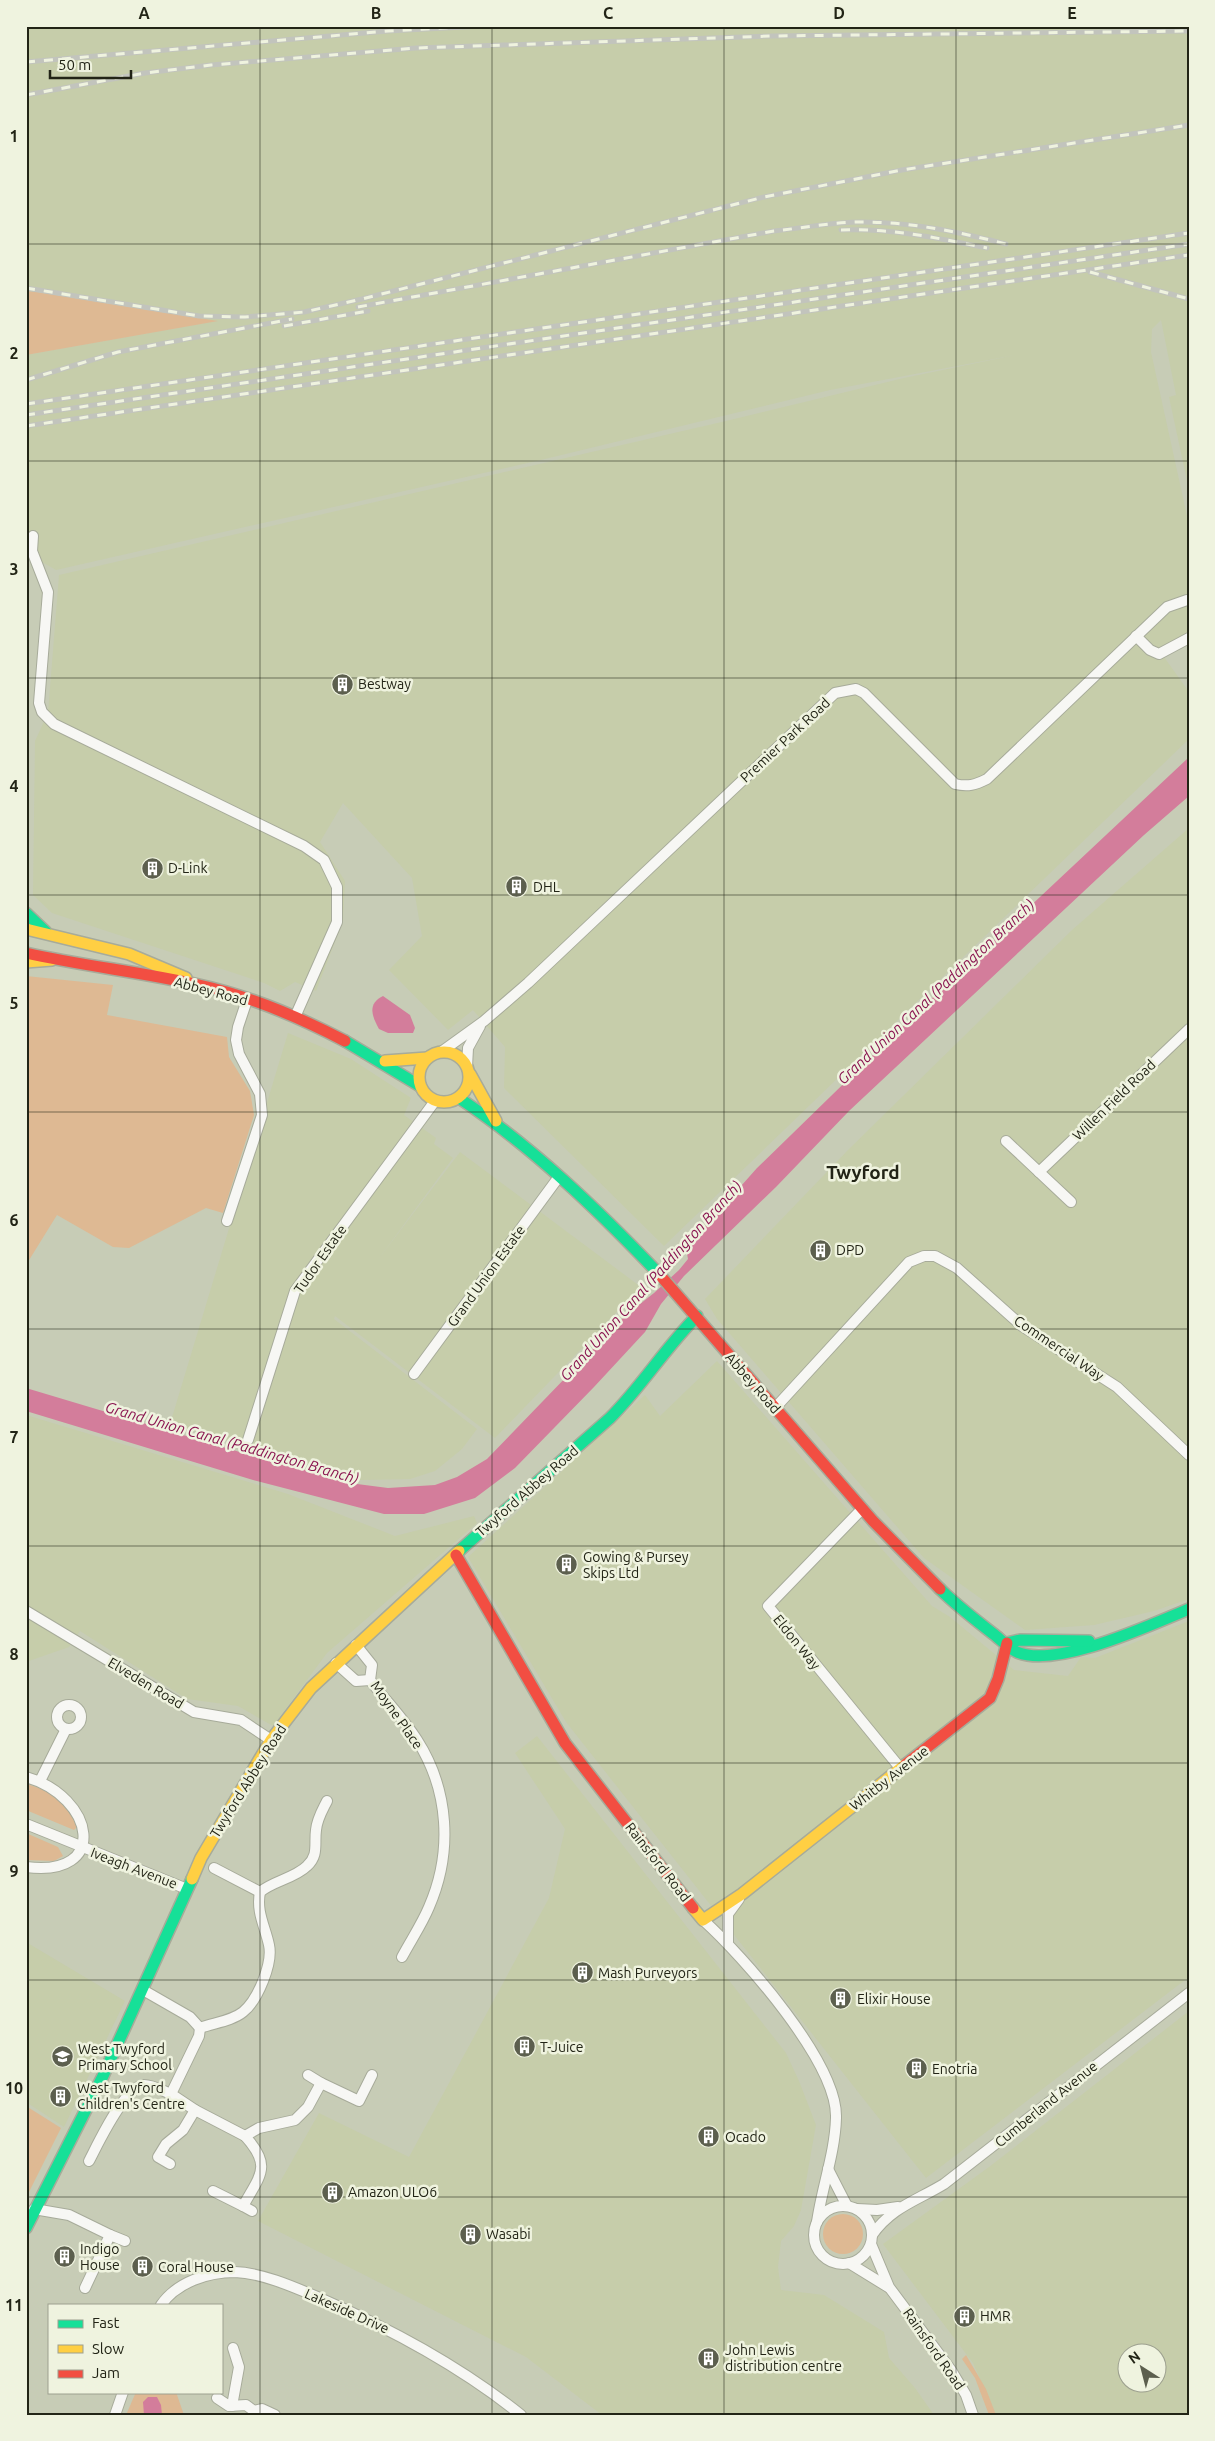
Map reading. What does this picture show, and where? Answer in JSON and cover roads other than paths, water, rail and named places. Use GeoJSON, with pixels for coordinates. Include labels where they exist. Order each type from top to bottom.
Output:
{"type":"FeatureCollection","features":[{"type":"Feature","properties":{"kind":"main road"},"geometry":{"type":"LineString","coordinates":[[26,913],[46,932]]}},
{"type":"Feature","properties":{"kind":"main road"},"geometry":{"type":"LineString","coordinates":[[26,928],[129,954],[164,967],[202,986]]}},
{"type":"Feature","properties":{"kind":"main road","name":"Abbey Road"},"geometry":{"type":"LineString","coordinates":[[26,953],[52,960],[202,986],[247,1000],[295,1017],[385,1061],[420,1086]]}},
{"type":"Feature","properties":{"kind":"main road"},"geometry":{"type":"LineString","coordinates":[[26,962],[52,960]]}},
{"type":"Feature","properties":{"kind":"main road"},"geometry":{"type":"LineString","coordinates":[[385,1061],[427,1058],[441,1052],[457,1055],[469,1070],[466,1090],[459,1098],[444,1102],[435,1101],[428,1096],[420,1086],[419,1073],[427,1058]]}},
{"type":"Feature","properties":{"kind":"main road","name":"Abbey Road"},"geometry":{"type":"LineString","coordinates":[[469,1070],[497,1124]]}},
{"type":"Feature","properties":{"kind":"main road","name":"Abbey Road"},"geometry":{"type":"LineString","coordinates":[[459,1098],[497,1124],[609,1222],[662,1275],[862,1509],[954,1603],[1017,1652],[1043,1657],[1059,1655],[1134,1632],[1189,1609]]}},
{"type":"Feature","properties":{"kind":"main road","name":"Twyford Abbey Road"},"geometry":{"type":"LineString","coordinates":[[26,2228],[103,2076],[201,1858],[271,1740],[311,1688],[336,1662],[616,1412],[628,1400],[678,1335],[697,1316]]}},
{"type":"Feature","properties":{"kind":"main road","name":"Rainsford Road"},"geometry":{"type":"LineString","coordinates":[[456,1555],[565,1743],[703,1920]]}},
{"type":"Feature","properties":{"kind":"main road","name":"Whitby Avenue"},"geometry":{"type":"LineString","coordinates":[[703,1920],[742,1894],[990,1698],[996,1688],[999,1668],[1007,1643]]}},
{"type":"Feature","properties":{"kind":"street"},"geometry":{"type":"LineString","coordinates":[[33,536],[32,551],[48,592],[39,703],[42,712],[54,724],[304,846],[324,860],[337,887],[337,922],[295,1017]]}},
{"type":"Feature","properties":{"kind":"street","name":"Premier Park Road"},"geometry":{"type":"LineString","coordinates":[[441,1052],[484,1021],[550,963],[835,693],[856,689],[864,693],[955,784],[965,786],[976,785],[986,779],[1167,606],[1187,600]]}},
{"type":"Feature","properties":{"kind":"street"},"geometry":{"type":"LineString","coordinates":[[1136,636],[1155,654],[1164,653],[1189,638]]}},
{"type":"Feature","properties":{"kind":"street"},"geometry":{"type":"LineString","coordinates":[[227,1221],[262,1115],[260,1094],[239,1054],[236,1040],[238,1027],[247,1000]]}},
{"type":"Feature","properties":{"kind":"street","name":"Premier Park Road"},"geometry":{"type":"LineString","coordinates":[[469,1070],[468,1048],[484,1021]]}},
{"type":"Feature","properties":{"kind":"street","name":"Willen Field Road"},"geometry":{"type":"LineString","coordinates":[[1039,1172],[1189,1029]]}},
{"type":"Feature","properties":{"kind":"street","name":"Tudor Estate"},"geometry":{"type":"LineString","coordinates":[[248,1440],[295,1291],[435,1101]]}},
{"type":"Feature","properties":{"kind":"street"},"geometry":{"type":"LineString","coordinates":[[1006,1142],[1071,1202]]}},
{"type":"Feature","properties":{"kind":"street","name":"Grand Union Estate"},"geometry":{"type":"LineString","coordinates":[[414,1374],[558,1178]]}},
{"type":"Feature","properties":{"kind":"street","name":"Commercial Way"},"geometry":{"type":"LineString","coordinates":[[775,1408],[909,1262],[924,1256],[935,1256],[957,1268],[1022,1326],[1117,1387],[1189,1455]]}},
{"type":"Feature","properties":{"kind":"street","name":"Eldon Way"},"geometry":{"type":"LineString","coordinates":[[862,1509],[768,1606],[901,1769]]}},
{"type":"Feature","properties":{"kind":"street","name":"Elveden Road"},"geometry":{"type":"LineString","coordinates":[[26,1610],[194,1712],[241,1720],[271,1740]]}},
{"type":"Feature","properties":{"kind":"street","name":"Moyne Place"},"geometry":{"type":"LineString","coordinates":[[356,1645],[372,1665],[370,1680],[417,1740],[432,1770],[444,1803],[446,1839],[441,1875],[429,1907],[402,1956]]}},
{"type":"Feature","properties":{"kind":"street"},"geometry":{"type":"LineString","coordinates":[[336,1662],[356,1681],[370,1680]]}},
{"type":"Feature","properties":{"kind":"street"},"geometry":{"type":"LineString","coordinates":[[40,1781],[66,1728]]}},
{"type":"Feature","properties":{"kind":"street","name":"Iveagh Avenue"},"geometry":{"type":"LineString","coordinates":[[26,1777],[40,1781],[67,1800],[79,1816],[84,1831],[81,1848],[75,1857],[55,1867],[42,1869],[26,1867]]}},
{"type":"Feature","properties":{"kind":"street"},"geometry":{"type":"LineString","coordinates":[[200,2028],[229,2019],[243,2012],[251,2003],[270,1964],[269,1946],[258,1913],[260,1892],[268,1885],[307,1867],[316,1853],[317,1824],[327,1801]]}},
{"type":"Feature","properties":{"kind":"street","name":"Iveagh Avenue"},"geometry":{"type":"LineString","coordinates":[[26,1824],[81,1848],[187,1888]]}},
{"type":"Feature","properties":{"kind":"street"},"geometry":{"type":"LineString","coordinates":[[214,1868],[260,1892]]}},
{"type":"Feature","properties":{"kind":"street","name":"Whitby Avenue"},"geometry":{"type":"LineString","coordinates":[[728,1942],[728,1914],[742,1894]]}},
{"type":"Feature","properties":{"kind":"street","name":"Rainsford Road"},"geometry":{"type":"LineString","coordinates":[[703,1920],[728,1942],[798,2029],[816,2056],[832,2088],[836,2116],[817,2222]]}},
{"type":"Feature","properties":{"kind":"street"},"geometry":{"type":"LineString","coordinates":[[143,1990],[190,2017],[200,2028],[199,2036],[170,2094]]}},
{"type":"Feature","properties":{"kind":"street","name":"Cumberland Avenue"},"geometry":{"type":"LineString","coordinates":[[872,2240],[883,2220],[899,2207],[944,2184],[1189,1993]]}},
{"type":"Feature","properties":{"kind":"street"},"geometry":{"type":"LineString","coordinates":[[308,2075],[359,2101],[372,2076]]}},
{"type":"Feature","properties":{"kind":"street"},"geometry":{"type":"LineString","coordinates":[[245,2136],[259,2128],[295,2120],[308,2107],[321,2083]]}},
{"type":"Feature","properties":{"kind":"street"},"geometry":{"type":"LineString","coordinates":[[89,2161],[115,2114],[133,2092],[143,2085],[153,2086],[245,2136],[257,2149],[262,2162],[259,2177],[247,2208],[213,2191]]}},
{"type":"Feature","properties":{"kind":"street"},"geometry":{"type":"LineString","coordinates":[[170,2164],[158,2156],[166,2144],[183,2130],[195,2110]]}},
{"type":"Feature","properties":{"kind":"street"},"geometry":{"type":"LineString","coordinates":[[828,2169],[852,2207],[869,2222],[872,2240],[860,2259],[850,2263],[839,2264],[828,2260],[820,2252],[814,2234],[817,2222],[830,2210],[852,2207]]}},
{"type":"Feature","properties":{"kind":"street","name":"Cumberland Avenue"},"geometry":{"type":"LineString","coordinates":[[852,2207],[877,2210],[899,2207]]}},
{"type":"Feature","properties":{"kind":"street"},"geometry":{"type":"LineString","coordinates":[[34,2209],[69,2215],[125,2241]]}},
{"type":"Feature","properties":{"kind":"street"},"geometry":{"type":"LineString","coordinates":[[85,2288],[110,2235]]}},
{"type":"Feature","properties":{"kind":"street","name":"Rainsford Road"},"geometry":{"type":"LineString","coordinates":[[872,2240],[889,2287],[951,2370],[966,2395],[973,2415]]}},
{"type":"Feature","properties":{"kind":"street","name":"Rainsford Road"},"geometry":{"type":"LineString","coordinates":[[850,2263],[889,2287]]}},
{"type":"Feature","properties":{"kind":"street","name":"Lakeside Drive"},"geometry":{"type":"LineString","coordinates":[[162,2304],[167,2297],[187,2283],[212,2274],[235,2272],[251,2274],[307,2292],[403,2337],[470,2377],[522,2415]]}},
{"type":"Feature","properties":{"kind":"street"},"geometry":{"type":"LineString","coordinates":[[232,2406],[239,2367],[233,2348]]}},
{"type":"Feature","properties":{"kind":"street"},"geometry":{"type":"LineString","coordinates":[[115,2415],[122,2394]]}},
{"type":"Feature","properties":{"kind":"street"},"geometry":{"type":"LineString","coordinates":[[217,2398],[232,2406],[246,2405],[254,2411],[262,2409],[275,2415]]}},
{"type":"Feature","properties":{"kind":"railway"},"geometry":{"type":"LineString","coordinates":[[26,62],[388,31],[483,26]]}},
{"type":"Feature","properties":{"kind":"railway"},"geometry":{"type":"LineString","coordinates":[[26,95],[145,73],[211,65],[416,48],[773,36],[1189,31]]}},
{"type":"Feature","properties":{"kind":"railway"},"geometry":{"type":"LineString","coordinates":[[26,288],[199,316],[245,317],[304,312],[764,197],[902,170],[1189,125]]}},
{"type":"Feature","properties":{"kind":"railway"},"geometry":{"type":"LineString","coordinates":[[358,307],[774,231],[829,224],[881,222],[917,226],[1006,244]]}},
{"type":"Feature","properties":{"kind":"railway"},"geometry":{"type":"LineString","coordinates":[[841,230],[896,232],[987,248]]}},
{"type":"Feature","properties":{"kind":"railway"},"geometry":{"type":"LineString","coordinates":[[26,404],[1189,233]]}},
{"type":"Feature","properties":{"kind":"railway"},"geometry":{"type":"LineString","coordinates":[[26,415],[1189,244]]}},
{"type":"Feature","properties":{"kind":"railway"},"geometry":{"type":"LineString","coordinates":[[26,426],[1189,255]]}},
{"type":"Feature","properties":{"kind":"railway"},"geometry":{"type":"LineString","coordinates":[[1090,272],[1189,299]]}},
{"type":"Feature","properties":{"kind":"railway"},"geometry":{"type":"LineString","coordinates":[[284,326],[368,311]]}},
{"type":"Feature","properties":{"kind":"railway"},"geometry":{"type":"LineString","coordinates":[[26,380],[118,352],[292,319]]}},
{"type":"Feature","properties":{"kind":"place","name":"Bestway"},"geometry":{"type":"Point","coordinates":[342,684]}},
{"type":"Feature","properties":{"kind":"place","name":"D-Link"},"geometry":{"type":"Point","coordinates":[152,868]}},
{"type":"Feature","properties":{"kind":"place","name":"DHL"},"geometry":{"type":"Point","coordinates":[517,887]}},
{"type":"Feature","properties":{"kind":"place","name":"DPD"},"geometry":{"type":"Point","coordinates":[820,1250]}},
{"type":"Feature","properties":{"kind":"place","name":"Gowing & Pursey Skips Ltd"},"geometry":{"type":"Point","coordinates":[567,1565]}},
{"type":"Feature","properties":{"kind":"place","name":"Mash Purveyors"},"geometry":{"type":"Point","coordinates":[582,1973]}},
{"type":"Feature","properties":{"kind":"place","name":"Elixir House"},"geometry":{"type":"Point","coordinates":[841,1999]}},
{"type":"Feature","properties":{"kind":"place","name":"T-Juice"},"geometry":{"type":"Point","coordinates":[524,2047]}},
{"type":"Feature","properties":{"kind":"place","name":"West Twyford Primary School"},"geometry":{"type":"Point","coordinates":[62,2057]}},
{"type":"Feature","properties":{"kind":"place","name":"Enotria"},"geometry":{"type":"Point","coordinates":[916,2069]}},
{"type":"Feature","properties":{"kind":"place","name":"West Twyford Children's Centre"},"geometry":{"type":"Point","coordinates":[61,2096]}},
{"type":"Feature","properties":{"kind":"place","name":"Ocado"},"geometry":{"type":"Point","coordinates":[709,2137]}},
{"type":"Feature","properties":{"kind":"place","name":"Amazon ULO6"},"geometry":{"type":"Point","coordinates":[332,2192]}},
{"type":"Feature","properties":{"kind":"place","name":"Wasabi"},"geometry":{"type":"Point","coordinates":[470,2234]}},
{"type":"Feature","properties":{"kind":"place","name":"Indigo House"},"geometry":{"type":"Point","coordinates":[64,2257]}},
{"type":"Feature","properties":{"kind":"place","name":"Coral House"},"geometry":{"type":"Point","coordinates":[142,2267]}},
{"type":"Feature","properties":{"kind":"place","name":"HMR"},"geometry":{"type":"Point","coordinates":[964,2316]}},
{"type":"Feature","properties":{"kind":"place","name":"John Lewis distribution centre"},"geometry":{"type":"Point","coordinates":[709,2358]}},
{"type":"Feature","properties":{"kind":"district","name":"Twyford"},"geometry":{"type":"Point","coordinates":[863,1172]}},
{"type":"Feature","properties":{"kind":"water label","name":"Grand Union Canal (Paddington Branch)"},"geometry":{"type":"Point","coordinates":[936,992]}},
{"type":"Feature","properties":{"kind":"water label","name":"Grand Union Canal (Paddington Branch)"},"geometry":{"type":"Point","coordinates":[651,1281]}},
{"type":"Feature","properties":{"kind":"water label","name":"Grand Union Canal (Paddington Branch)"},"geometry":{"type":"Point","coordinates":[232,1443]}}]}
